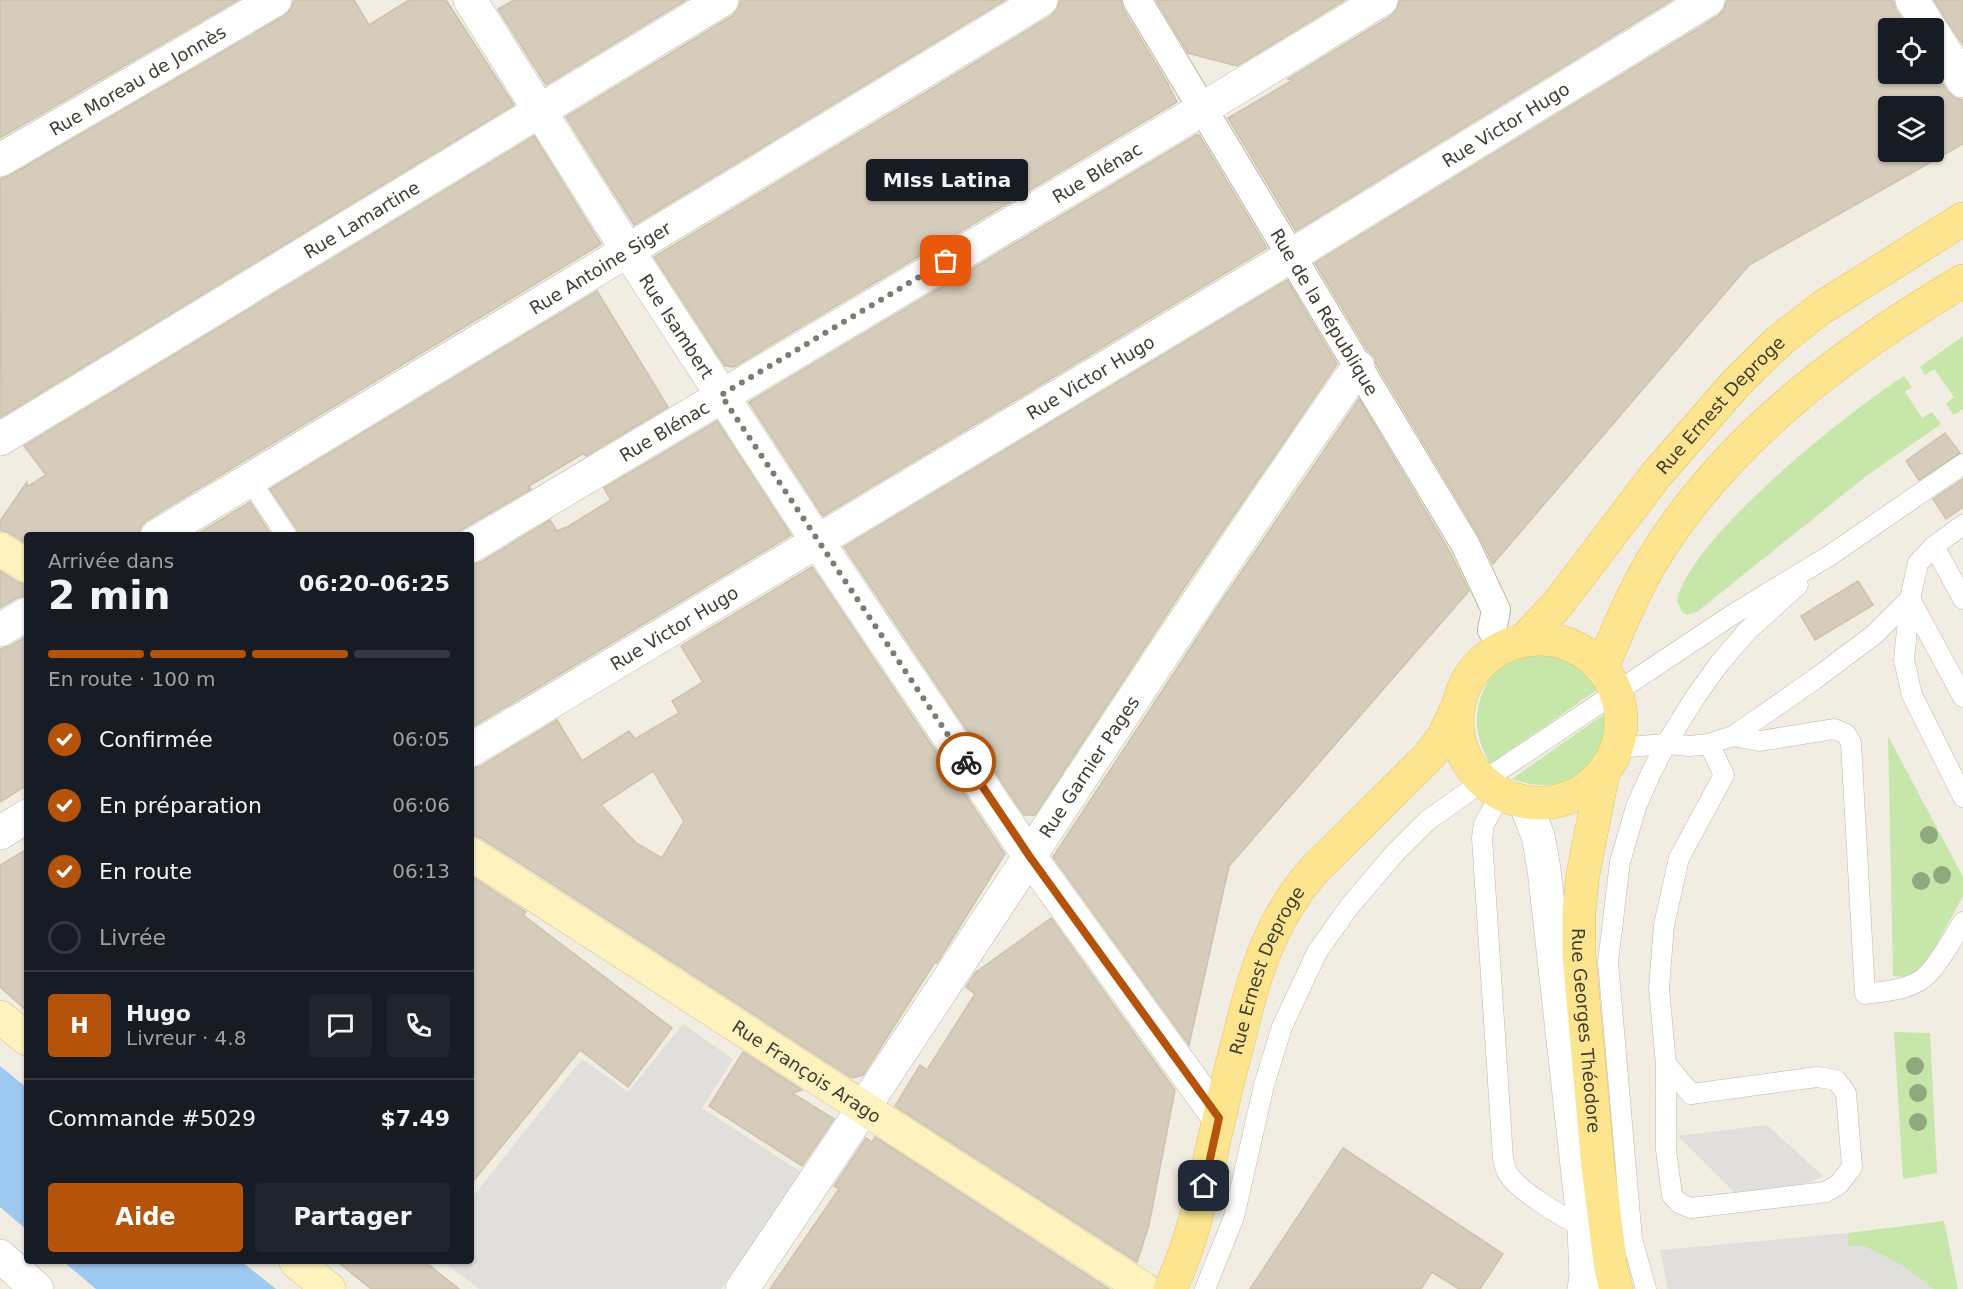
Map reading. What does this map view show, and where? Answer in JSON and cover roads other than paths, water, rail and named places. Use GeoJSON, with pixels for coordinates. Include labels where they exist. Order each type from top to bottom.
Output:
{"type":"FeatureCollection","features":[{"type":"Feature","properties":{"kind":"main road","name":"Rue Ernest Deproge"},"geometry":{"type":"LineString","coordinates":[[1170,1289],[1184,1260],[1194,1231],[1219,1118],[1257,969],[1276,924],[1303,883],[1429,756],[1444,736],[1468,681],[1482,663],[1501,649],[1523,641],[1557,605],[1656,475],[1737,382],[1779,341],[1821,308],[1963,219]]}},
{"type":"Feature","properties":{"kind":"main road"},"geometry":{"type":"LineString","coordinates":[[1609,681],[1627,610],[1651,562],[1692,505],[1744,444],[1797,395],[1835,364],[1963,281]]}},
{"type":"Feature","properties":{"kind":"main road"},"geometry":{"type":"LineString","coordinates":[[0,549],[24,564]]}},
{"type":"Feature","properties":{"kind":"main road"},"geometry":{"type":"LineString","coordinates":[[1523,641],[1545,639],[1567,644],[1586,654],[1609,681]]}},
{"type":"Feature","properties":{"kind":"main road","name":"Rue Georges Théodore"},"geometry":{"type":"LineString","coordinates":[[1609,681],[1621,720],[1582,874],[1579,955],[1598,1166],[1611,1269],[1616,1289]]}},
{"type":"Feature","properties":{"kind":"main road"},"geometry":{"type":"LineString","coordinates":[[1459,704],[1458,732],[1466,759],[1503,793],[1544,803],[1566,799],[1586,788],[1610,760]]}},
{"type":"Feature","properties":{"kind":"main road","name":"Rue François Arago"},"geometry":{"type":"LineString","coordinates":[[474,856],[1144,1289]]}},
{"type":"Feature","properties":{"kind":"main road"},"geometry":{"type":"LineString","coordinates":[[299,1264],[330,1289]]}},
{"type":"Feature","properties":{"kind":"street","name":"Rue Moreau de Jonnès"},"geometry":{"type":"LineString","coordinates":[[0,160],[275,0]]}},
{"type":"Feature","properties":{"kind":"street","name":"Rue Isambert"},"geometry":{"type":"LineString","coordinates":[[470,0],[628,251],[817,542],[1030,857],[1219,1118]]}},
{"type":"Feature","properties":{"kind":"street","name":"Rue Lamartine"},"geometry":{"type":"LineString","coordinates":[[0,439],[722,0]]}},
{"type":"Feature","properties":{"kind":"street","name":"Rue Antoine Siger"},"geometry":{"type":"LineString","coordinates":[[164,532],[1041,0]]}},
{"type":"Feature","properties":{"kind":"street","name":"Rue de la République"},"geometry":{"type":"LineString","coordinates":[[1137,0],[1466,544],[1496,610],[1492,630]]}},
{"type":"Feature","properties":{"kind":"street","name":"Rue Blénac"},"geometry":{"type":"LineString","coordinates":[[474,544],[1381,0]]}},
{"type":"Feature","properties":{"kind":"street","name":"Rue Victor Hugo"},"geometry":{"type":"LineString","coordinates":[[474,748],[1292,256],[1708,0]]}},
{"type":"Feature","properties":{"kind":"street"},"geometry":{"type":"LineString","coordinates":[[1912,0],[1924,18]]}},
{"type":"Feature","properties":{"kind":"street"},"geometry":{"type":"LineString","coordinates":[[1944,50],[1963,81]]}},
{"type":"Feature","properties":{"kind":"street","name":"Rue Garnier Pages"},"geometry":{"type":"LineString","coordinates":[[742,1289],[865,1109],[1162,654],[1358,367]]}},
{"type":"Feature","properties":{"kind":"street"},"geometry":{"type":"LineString","coordinates":[[0,630],[24,616]]}},
{"type":"Feature","properties":{"kind":"street"},"geometry":{"type":"LineString","coordinates":[[1503,793],[1538,837],[1542,853],[1584,1228],[1586,1277],[1584,1289]]}},
{"type":"Feature","properties":{"kind":"street"},"geometry":{"type":"LineString","coordinates":[[0,833],[24,818]]}},
{"type":"Feature","properties":{"kind":"street"},"geometry":{"type":"LineString","coordinates":[[0,1256],[37,1289]]}},
{"type":"Feature","properties":{"kind":"lane"},"geometry":{"type":"LineString","coordinates":[[1584,1228],[1556,1213],[1523,1188],[1508,1174],[1503,1158],[1482,838],[1484,824],[1503,793],[1609,681],[1732,615],[1832,554],[1963,464]]}},
{"type":"Feature","properties":{"kind":"lane"},"geometry":{"type":"LineString","coordinates":[[250,480],[284,532]]}},
{"type":"Feature","properties":{"kind":"lane"},"geometry":{"type":"LineString","coordinates":[[1963,525],[1934,546],[1918,563],[1910,599],[1904,660],[1912,695],[1963,796]]}},
{"type":"Feature","properties":{"kind":"lane"},"geometry":{"type":"LineString","coordinates":[[1934,546],[1963,599]]}},
{"type":"Feature","properties":{"kind":"lane"},"geometry":{"type":"LineString","coordinates":[[1647,1289],[1632,1239],[1608,962],[1620,862],[1636,807],[1666,744],[1707,680],[1748,630],[1832,554]]}},
{"type":"Feature","properties":{"kind":"lane"},"geometry":{"type":"LineString","coordinates":[[1910,599],[1963,697]]}},
{"type":"Feature","properties":{"kind":"lane"},"geometry":{"type":"LineString","coordinates":[[1610,760],[1666,744],[1690,746],[1709,744],[1733,736],[1875,634],[1910,599]]}},
{"type":"Feature","properties":{"kind":"lane"},"geometry":{"type":"LineString","coordinates":[[1733,736],[1760,741],[1834,729],[1846,734],[1851,743],[1865,994],[1894,990],[1914,983],[1928,974],[1963,922]]}},
{"type":"Feature","properties":{"kind":"lane"},"geometry":{"type":"LineString","coordinates":[[1666,1064],[1691,1094],[1817,1077],[1836,1080],[1846,1093],[1852,1167],[1839,1184],[1826,1192],[1691,1208],[1679,1203],[1672,1195],[1666,1150],[1666,1064],[1659,988],[1664,925],[1679,858],[1724,775],[1709,744]]}},
{"type":"Feature","properties":{"kind":"lane"},"geometry":{"type":"LineString","coordinates":[[1205,1289],[1234,1217],[1264,1085],[1282,1027],[1317,952],[1349,907],[1394,854],[1427,821],[1503,793]]}},
{"type":"Feature","properties":{"kind":"water"},"geometry":{"type":"Polygon","coordinates":[[[0,1066],[24,1086],[24,1227],[0,1207],[0,1066]]]}},
{"type":"Feature","properties":{"kind":"water"},"geometry":{"type":"Polygon","coordinates":[[[66,1264],[245,1264],[276,1289],[96,1289],[66,1264]]]}},
{"type":"Feature","properties":{"kind":"place","name":"MIss Latina"},"geometry":{"type":"Point","coordinates":[946,261]}}]}
